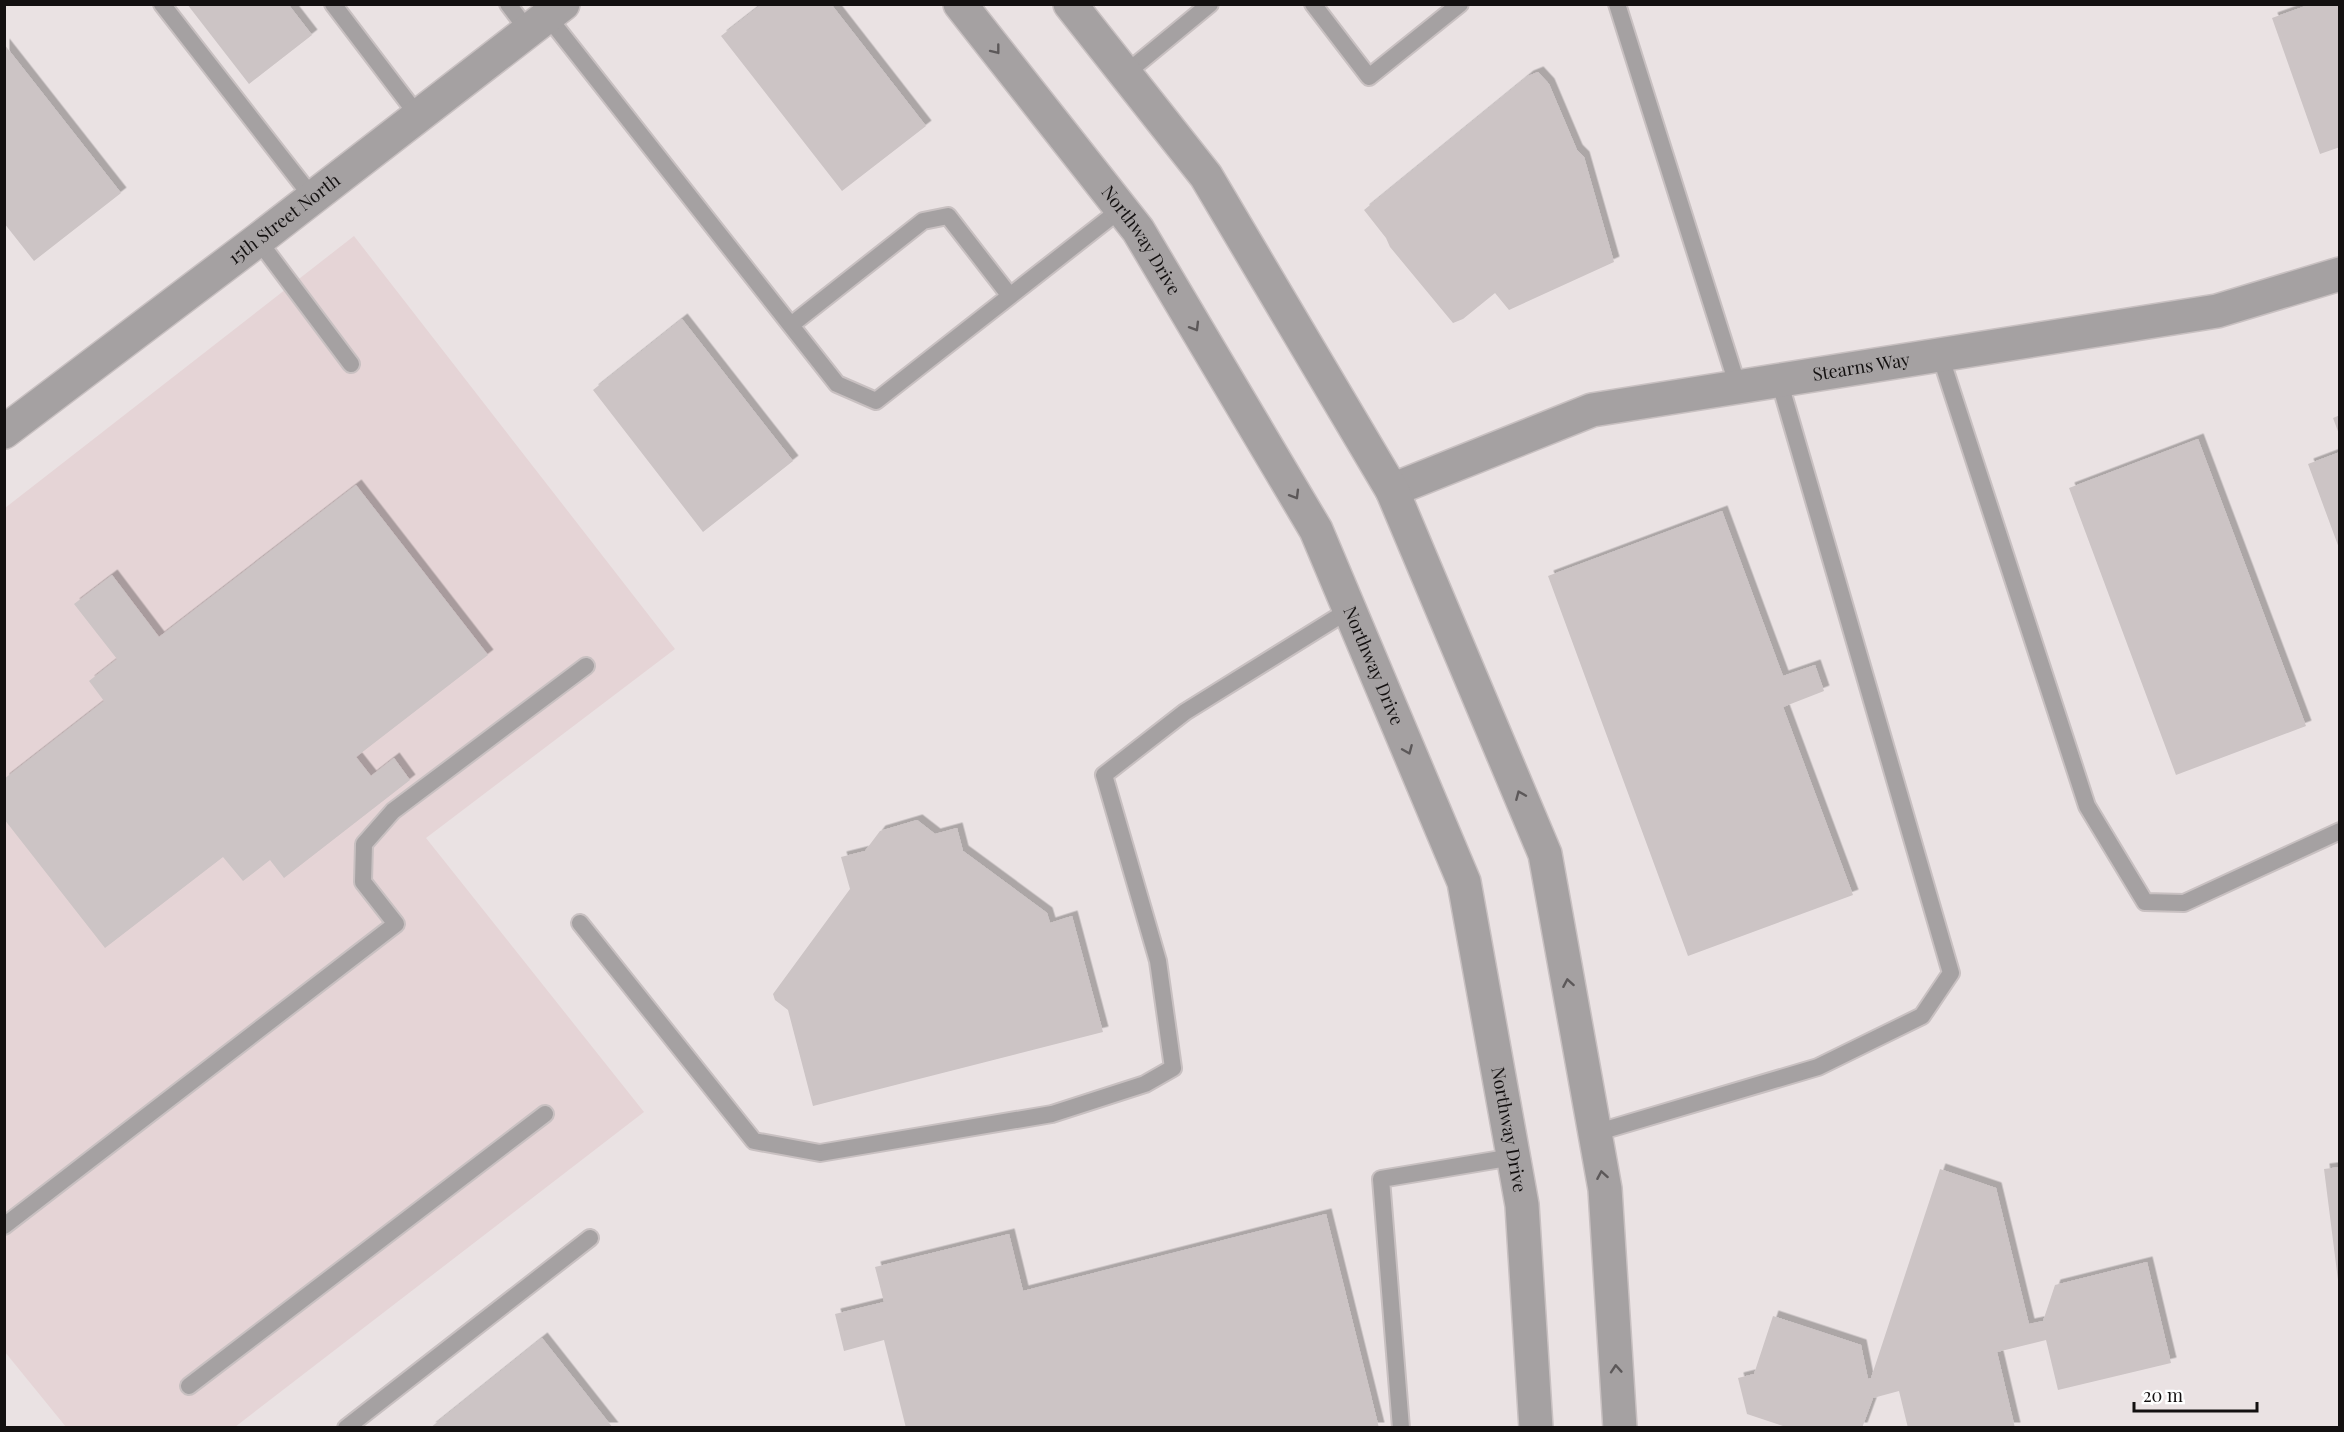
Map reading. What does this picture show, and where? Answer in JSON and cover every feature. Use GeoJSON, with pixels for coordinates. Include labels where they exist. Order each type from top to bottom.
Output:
{"type":"FeatureCollection","features":[{"type":"Feature","properties":{"kind":"street","name":"Northway Drive"},"geometry":{"type":"LineString","coordinates":[[960,4],[1143,240],[1316,530],[1464,882],[1522,1205],[1536,1428]]}},
{"type":"Feature","properties":{"kind":"street"},"geometry":{"type":"LineString","coordinates":[[1070,4],[1206,176],[1392,490],[1545,854],[1605,1189],[1620,1428]]}},
{"type":"Feature","properties":{"kind":"street","name":"15th Street North"},"geometry":{"type":"LineString","coordinates":[[4,432],[547,18]]}},
{"type":"Feature","properties":{"kind":"street","name":"Stearns Way"},"geometry":{"type":"LineString","coordinates":[[1392,490],[1592,410],[2217,311],[2340,274]]}},
{"type":"Feature","properties":{"kind":"lane"},"geometry":{"type":"LineString","coordinates":[[162,4],[313,198]]}},
{"type":"Feature","properties":{"kind":"lane"},"geometry":{"type":"LineString","coordinates":[[333,4],[419,117]]}},
{"type":"Feature","properties":{"kind":"lane"},"geometry":{"type":"LineString","coordinates":[[508,4],[547,18],[837,384],[876,401],[1121,209]]}},
{"type":"Feature","properties":{"kind":"lane"},"geometry":{"type":"LineString","coordinates":[[1125,74],[1210,4]]}},
{"type":"Feature","properties":{"kind":"lane"},"geometry":{"type":"LineString","coordinates":[[1313,4],[1369,76],[1460,4]]}},
{"type":"Feature","properties":{"kind":"lane"},"geometry":{"type":"LineString","coordinates":[[1617,4],[1738,387]]}},
{"type":"Feature","properties":{"kind":"lane"},"geometry":{"type":"LineString","coordinates":[[791,325],[923,221],[948,216],[1010,296]]}},
{"type":"Feature","properties":{"kind":"lane"},"geometry":{"type":"LineString","coordinates":[[258,240],[351,364]]}},
{"type":"Feature","properties":{"kind":"lane"},"geometry":{"type":"LineString","coordinates":[[1940,355],[2087,806],[2145,903],[2184,903],[2340,831]]}},
{"type":"Feature","properties":{"kind":"lane"},"geometry":{"type":"LineString","coordinates":[[1595,1134],[1818,1067],[1922,1016],[1951,973],[1779,380]]}},
{"type":"Feature","properties":{"kind":"lane"},"geometry":{"type":"LineString","coordinates":[[580,923],[754,1141],[820,1153],[1052,1114],[1145,1084],[1173,1068],[1158,961],[1104,775],[1185,712],[1349,610]]}},
{"type":"Feature","properties":{"kind":"lane"},"geometry":{"type":"LineString","coordinates":[[4,1226],[396,924],[363,882],[364,844],[393,812],[586,666]]}},
{"type":"Feature","properties":{"kind":"lane"},"geometry":{"type":"LineString","coordinates":[[189,1386],[545,1114]]}},
{"type":"Feature","properties":{"kind":"lane"},"geometry":{"type":"LineString","coordinates":[[1401,1428],[1381,1179],[1513,1157]]}},
{"type":"Feature","properties":{"kind":"lane"},"geometry":{"type":"LineString","coordinates":[[346,1428],[591,1238]]}},
{"type":"Feature","properties":{"kind":"shaded area"},"geometry":{"type":"Polygon","coordinates":[[[354,236],[675,649],[426,838],[644,1112],[235,1427],[66,1427],[5,1352],[5,508],[354,236]]]}},
{"type":"Feature","properties":{"kind":"building"},"geometry":{"type":"Polygon","coordinates":[[[187,4],[288,4],[312,35],[249,84],[187,4]]]}},
{"type":"Feature","properties":{"kind":"building"},"geometry":{"type":"Polygon","coordinates":[[[762,4],[831,4],[926,126],[842,191],[721,36],[762,4]]]}},
{"type":"Feature","properties":{"kind":"building"},"geometry":{"type":"Polygon","coordinates":[[[2311,4],[2340,4],[2340,147],[2320,154],[2272,18],[2311,4]]]}},
{"type":"Feature","properties":{"kind":"building"},"geometry":{"type":"Polygon","coordinates":[[[4,44],[121,193],[34,261],[4,223],[4,44]]]}},
{"type":"Feature","properties":{"kind":"building"},"geometry":{"type":"Polygon","coordinates":[[[1538,72],[1549,84],[1577,150],[1584,157],[1614,262],[1509,310],[1495,293],[1463,319],[1453,323],[1390,247],[1386,238],[1364,210],[1528,76],[1538,72]]]}},
{"type":"Feature","properties":{"kind":"building"},"geometry":{"type":"Polygon","coordinates":[[[682,319],[793,461],[703,532],[593,390],[682,319]]]}},
{"type":"Feature","properties":{"kind":"building"},"geometry":{"type":"Polygon","coordinates":[[[2340,415],[2340,434],[2339,434],[2333,418],[2340,415]]]}},
{"type":"Feature","properties":{"kind":"building"},"geometry":{"type":"Polygon","coordinates":[[[2198,439],[2306,726],[2176,775],[2069,488],[2198,439]]]}},
{"type":"Feature","properties":{"kind":"building"},"geometry":{"type":"Polygon","coordinates":[[[2340,452],[2340,548],[2339,548],[2308,464],[2340,452]]]}},
{"type":"Feature","properties":{"kind":"building"},"geometry":{"type":"Polygon","coordinates":[[[356,485],[488,655],[356,757],[371,776],[394,758],[410,780],[284,878],[270,860],[243,881],[223,857],[105,948],[4,819],[4,779],[104,701],[89,681],[117,659],[74,604],[112,575],[159,637],[356,485]]]}},
{"type":"Feature","properties":{"kind":"building"},"geometry":{"type":"Polygon","coordinates":[[[1722,511],[1783,676],[1815,665],[1824,691],[1783,707],[1853,895],[1688,956],[1548,576],[1722,511]]]}},
{"type":"Feature","properties":{"kind":"building"},"geometry":{"type":"Polygon","coordinates":[[[917,820],[935,834],[957,828],[963,851],[1047,913],[1050,923],[1072,916],[1103,1032],[813,1106],[788,1010],[775,1000],[773,994],[850,889],[841,857],[865,851],[880,831],[917,820]]]}},
{"type":"Feature","properties":{"kind":"building"},"geometry":{"type":"Polygon","coordinates":[[[2340,1167],[2340,1280],[2338,1280],[2324,1169],[2340,1167]]]}},
{"type":"Feature","properties":{"kind":"building"},"geometry":{"type":"Polygon","coordinates":[[[1940,1169],[1996,1188],[2029,1324],[2043,1321],[2055,1285],[2147,1262],[2171,1363],[2058,1390],[2046,1340],[1997,1352],[2015,1428],[1908,1428],[1899,1391],[1873,1398],[1862,1428],[1789,1428],[1747,1414],[1738,1378],[1754,1374],[1773,1316],[1861,1345],[1868,1379],[1871,1378],[1940,1169]]]}},
{"type":"Feature","properties":{"kind":"building"},"geometry":{"type":"Polygon","coordinates":[[[1326,1214],[1379,1428],[906,1428],[884,1340],[844,1351],[835,1314],[884,1302],[875,1267],[1009,1234],[1023,1291],[1326,1214]]]}},
{"type":"Feature","properties":{"kind":"building"},"geometry":{"type":"Polygon","coordinates":[[[542,1338],[613,1428],[430,1428],[542,1338]]]}}]}
